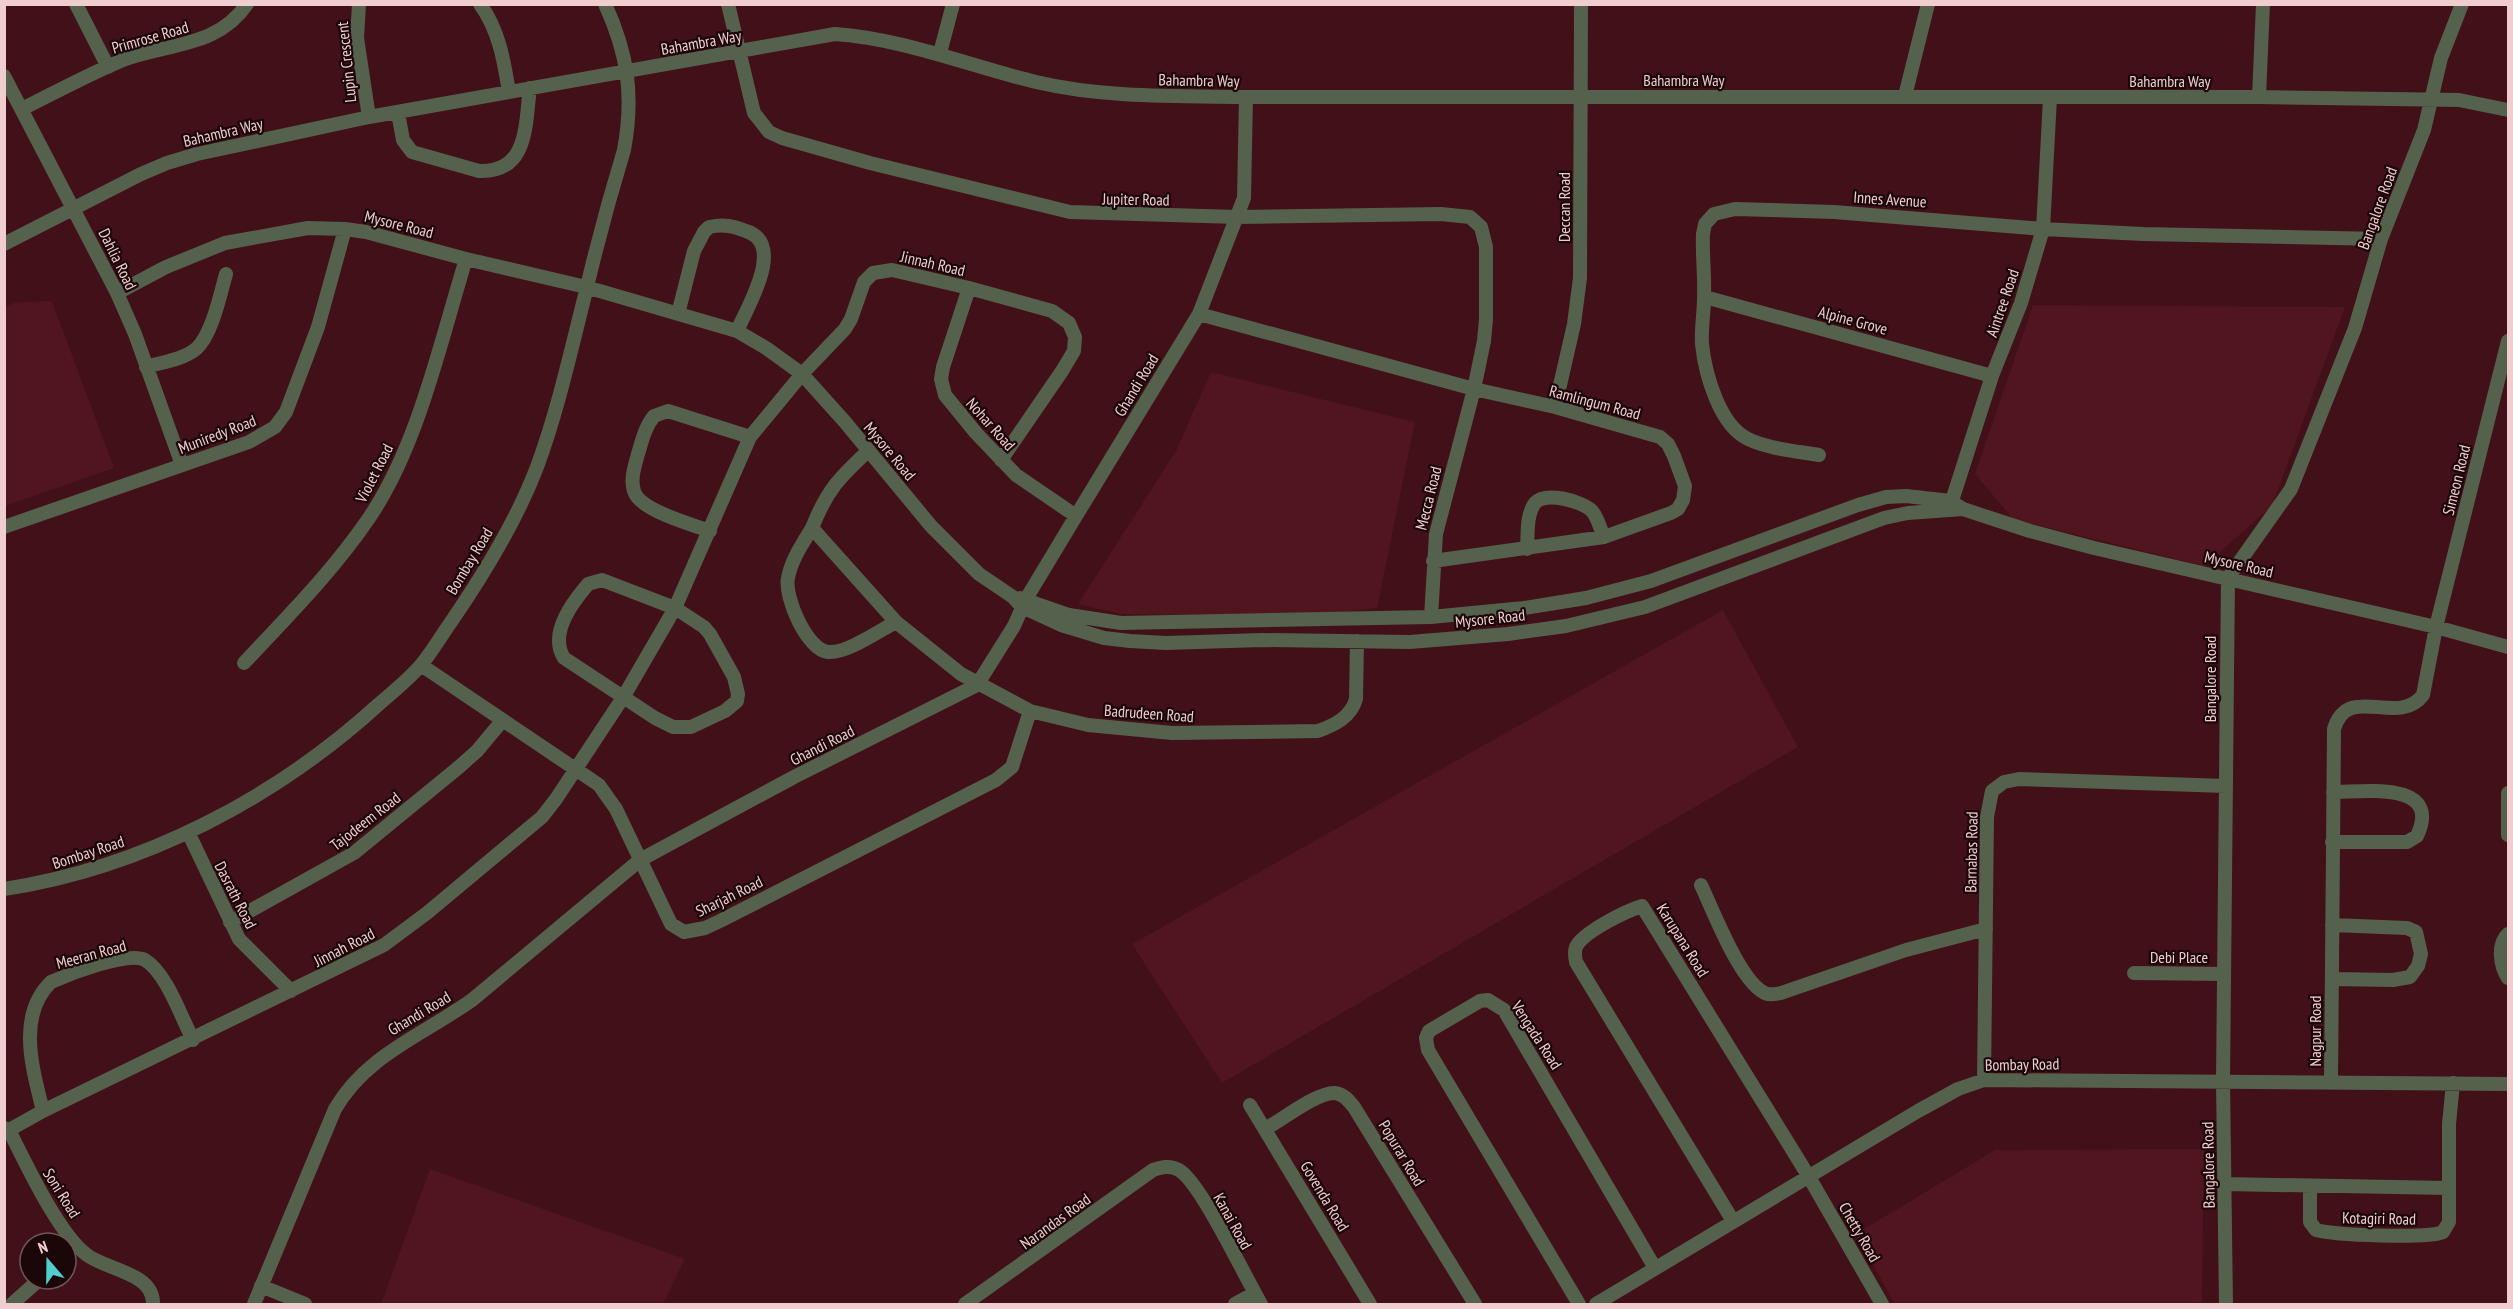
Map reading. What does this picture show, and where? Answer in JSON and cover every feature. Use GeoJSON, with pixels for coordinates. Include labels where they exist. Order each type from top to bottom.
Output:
{"type":"FeatureCollection","features":[{"type":"Feature","properties":{"kind":"street"},"geometry":{"type":"LineString","coordinates":[[76,4],[108,67]]}},
{"type":"Feature","properties":{"kind":"street","name":"Primrose Road"},"geometry":{"type":"LineString","coordinates":[[22,109],[108,67],[143,53],[208,37],[231,24],[247,4]]}},
{"type":"Feature","properties":{"kind":"street","name":"Lupin Crescent"},"geometry":{"type":"LineString","coordinates":[[359,4],[357,38],[369,117]]}},
{"type":"Feature","properties":{"kind":"street"},"geometry":{"type":"LineString","coordinates":[[480,4],[489,17],[501,48],[509,92]]}},
{"type":"Feature","properties":{"kind":"street","name":"Bombay Road"},"geometry":{"type":"LineString","coordinates":[[4,889],[46,883],[88,872],[188,832],[248,800],[332,745],[421,665],[471,592],[502,541],[536,470],[553,420],[586,287],[624,150],[629,117],[628,72],[605,4]]}},
{"type":"Feature","properties":{"kind":"street","name":"Jupiter Road"},"geometry":{"type":"LineString","coordinates":[[728,4],[754,112],[769,132],[782,138],[870,163],[1070,212],[1237,217],[1441,214],[1470,217],[1477,222],[1484,236],[1486,247],[1487,294],[1484,341],[1474,389]]}},
{"type":"Feature","properties":{"kind":"street"},"geometry":{"type":"LineString","coordinates":[[940,54],[953,4]]}},
{"type":"Feature","properties":{"kind":"street","name":"Deccan Road"},"geometry":{"type":"LineString","coordinates":[[1555,407],[1578,300],[1581,4]]}},
{"type":"Feature","properties":{"kind":"street"},"geometry":{"type":"LineString","coordinates":[[1905,96],[1928,4]]}},
{"type":"Feature","properties":{"kind":"street"},"geometry":{"type":"LineString","coordinates":[[2259,97],[2263,4]]}},
{"type":"Feature","properties":{"kind":"street","name":"Bangalore Road"},"geometry":{"type":"LineString","coordinates":[[2226,1305],[2223,1081],[2228,578],[2291,489],[2355,328],[2381,239],[2424,130],[2441,58],[2462,4]]}},
{"type":"Feature","properties":{"kind":"street","name":"Bahambra Way"},"geometry":{"type":"LineString","coordinates":[[4,244],[73,207],[167,163],[197,154],[369,117],[835,34],[883,41],[940,54],[1067,88],[1136,95],[1246,97],[2259,97],[2459,100],[2508,110]]}},
{"type":"Feature","properties":{"kind":"street","name":"Dahlia Road"},"geometry":{"type":"LineString","coordinates":[[4,76],[117,293],[147,367],[182,465]]}},
{"type":"Feature","properties":{"kind":"street"},"geometry":{"type":"LineString","coordinates":[[398,113],[403,140],[412,152],[480,171],[490,171],[504,167],[516,157],[521,147],[530,88]]}},
{"type":"Feature","properties":{"kind":"street","name":"Ghandi Road"},"geometry":{"type":"LineString","coordinates":[[254,1305],[323,1133],[342,1097],[370,1065],[396,1046],[447,1017],[472,999],[640,860],[794,777],[977,685],[1014,626],[1020,601],[1076,516],[1199,314],[1244,198],[1246,97]]}},
{"type":"Feature","properties":{"kind":"street","name":"Aintree Road"},"geometry":{"type":"LineString","coordinates":[[1954,507],[1992,376],[2021,303],[2043,229],[2050,98]]}},
{"type":"Feature","properties":{"kind":"street","name":"Innes Avenue"},"geometry":{"type":"LineString","coordinates":[[1819,455],[1746,439],[1726,421],[1704,360],[1702,342],[1704,297],[1702,252],[1705,224],[1714,214],[1724,210],[1834,212],[2043,229],[2143,234],[2381,239]]}},
{"type":"Feature","properties":{"kind":"street"},"geometry":{"type":"LineString","coordinates":[[678,314],[694,251],[704,232],[709,227],[729,225],[751,232],[760,239],[766,253],[759,280],[737,331]]}},
{"type":"Feature","properties":{"kind":"street","name":"Mysore Road"},"geometry":{"type":"LineString","coordinates":[[117,293],[166,267],[225,243],[308,228],[345,229],[366,232],[466,259],[586,287],[737,331],[766,348],[801,374],[931,526],[979,574],[1061,625],[1084,633],[1130,641],[1166,644],[1262,640],[1410,642],[1472,638],[1558,627],[1602,619],[1645,607],[1884,518],[1954,507]]}},
{"type":"Feature","properties":{"kind":"street","name":"Muniredy Road"},"geometry":{"type":"LineString","coordinates":[[4,527],[249,442],[266,434],[286,412],[318,327],[345,229]]}},
{"type":"Feature","properties":{"kind":"street","name":"Violet Road"},"geometry":{"type":"LineString","coordinates":[[244,663],[327,574],[370,517],[387,487],[411,433],[466,259]]}},
{"type":"Feature","properties":{"kind":"street","name":"Jinnah Road"},"geometry":{"type":"LineString","coordinates":[[7,1129],[384,945],[427,914],[542,817],[624,696],[675,608],[750,437],[801,374],[845,329],[851,319],[864,282],[873,273],[892,270],[969,288],[1052,311],[1069,323],[1075,337],[1074,351],[1001,460]]}},
{"type":"Feature","properties":{"kind":"street"},"geometry":{"type":"LineString","coordinates":[[147,367],[176,359],[197,348],[212,321],[226,274]]}},
{"type":"Feature","properties":{"kind":"street","name":"Nohar Road"},"geometry":{"type":"LineString","coordinates":[[969,288],[943,367],[942,386],[952,407],[1001,460],[1034,489],[1076,516]]}},
{"type":"Feature","properties":{"kind":"street","name":"Alpine Grove"},"geometry":{"type":"LineString","coordinates":[[1704,297],[1992,376]]}},
{"type":"Feature","properties":{"kind":"street","name":"Ramlingum Road"},"geometry":{"type":"LineString","coordinates":[[1199,314],[1474,389],[1555,407],[1660,437],[1668,444],[1682,476],[1686,494],[1678,509],[1604,537],[1432,561]]}},
{"type":"Feature","properties":{"kind":"street","name":"Simeon Road"},"geometry":{"type":"LineString","coordinates":[[2436,627],[2508,341]]}},
{"type":"Feature","properties":{"kind":"street","name":"Mecca Road"},"geometry":{"type":"LineString","coordinates":[[1431,617],[1432,561],[1443,503],[1474,389]]}},
{"type":"Feature","properties":{"kind":"street"},"geometry":{"type":"LineString","coordinates":[[710,531],[650,508],[635,494],[633,479],[645,433],[654,416],[668,411],[750,437]]}},
{"type":"Feature","properties":{"kind":"street"},"geometry":{"type":"LineString","coordinates":[[868,451],[831,488],[822,503],[812,528],[790,569],[787,587],[790,600],[813,645],[821,650],[836,651],[896,622]]}},
{"type":"Feature","properties":{"kind":"street"},"geometry":{"type":"LineString","coordinates":[[1527,549],[1531,511],[1537,501],[1543,497],[1575,501],[1584,505],[1592,512],[1604,537]]}},
{"type":"Feature","properties":{"kind":"street","name":"Mysore Road"},"geometry":{"type":"LineString","coordinates":[[1020,601],[1069,615],[1121,622],[1431,617],[1524,608],[1617,591],[1651,581],[1858,505],[1886,497],[1925,497],[2030,531],[2094,548],[2436,627],[2508,647]]}},
{"type":"Feature","properties":{"kind":"street","name":"Badrudeen Road"},"geometry":{"type":"LineString","coordinates":[[812,528],[896,622],[938,657],[977,685],[1030,711],[1088,725],[1172,733],[1317,731],[1338,722],[1354,707],[1357,641]]}},
{"type":"Feature","properties":{"kind":"street"},"geometry":{"type":"LineString","coordinates":[[602,580],[675,608],[695,620],[710,634],[734,677],[738,694],[737,701],[725,711],[691,726],[683,728],[664,724],[624,696],[572,665],[560,651],[558,644],[561,629],[576,598],[588,584],[602,580]]}},
{"type":"Feature","properties":{"kind":"street","name":"Nagpur Road"},"geometry":{"type":"LineString","coordinates":[[2331,1083],[2334,729],[2340,714],[2350,707],[2399,708],[2419,701],[2426,688],[2436,627]]}},
{"type":"Feature","properties":{"kind":"street","name":"Sharjah Road"},"geometry":{"type":"LineString","coordinates":[[421,665],[502,721],[576,768],[607,794],[672,924],[684,932],[705,928],[996,780],[1012,767],[1030,711]]}},
{"type":"Feature","properties":{"kind":"street","name":"Tajodeem Road"},"geometry":{"type":"LineString","coordinates":[[230,922],[354,853],[477,751],[502,721]]}},
{"type":"Feature","properties":{"kind":"street","name":"Barnabas Road"},"geometry":{"type":"LineString","coordinates":[[1984,1080],[1989,798],[1998,785],[2019,778],[2226,786]]}},
{"type":"Feature","properties":{"kind":"street"},"geometry":{"type":"LineString","coordinates":[[2332,792],[2394,791],[2407,794],[2418,805],[2421,823],[2417,836],[2407,842],[2332,842]]}},
{"type":"Feature","properties":{"kind":"street"},"geometry":{"type":"LineString","coordinates":[[2508,792],[2508,836]]}},
{"type":"Feature","properties":{"kind":"street","name":"Dasrath Road"},"geometry":{"type":"LineString","coordinates":[[188,832],[239,939],[291,991]]}},
{"type":"Feature","properties":{"kind":"street"},"geometry":{"type":"LineString","coordinates":[[1701,885],[1741,968],[1759,989],[1771,995],[1906,950],[1986,929]]}},
{"type":"Feature","properties":{"kind":"street","name":"Karupana Road"},"geometry":{"type":"LineString","coordinates":[[1732,1221],[1576,962],[1574,954],[1579,943],[1593,931],[1642,906],[1809,1177]]}},
{"type":"Feature","properties":{"kind":"street","name":"Nagpur Road"},"geometry":{"type":"LineString","coordinates":[[2332,925],[2407,928],[2416,932],[2421,947],[2418,966],[2410,977],[2393,980],[2332,979]]}},
{"type":"Feature","properties":{"kind":"street"},"geometry":{"type":"LineString","coordinates":[[2508,934],[2502,944],[2502,964],[2508,978]]}},
{"type":"Feature","properties":{"kind":"street","name":"Meeran Road"},"geometry":{"type":"LineString","coordinates":[[43,1111],[29,1046],[37,1002],[43,990],[51,982],[120,959],[144,960],[162,979],[193,1040]]}},
{"type":"Feature","properties":{"kind":"street","name":"Debi Place"},"geometry":{"type":"LineString","coordinates":[[2134,973],[2224,974]]}},
{"type":"Feature","properties":{"kind":"street","name":"Vengada Road"},"geometry":{"type":"LineString","coordinates":[[1579,1305],[1428,1050],[1426,1038],[1429,1031],[1480,1001],[1488,1000],[1504,1010],[1655,1268]]}},
{"type":"Feature","properties":{"kind":"street","name":"Bombay Road"},"geometry":{"type":"LineString","coordinates":[[1596,1305],[1732,1221],[1958,1089],[1984,1080],[2508,1084]]}},
{"type":"Feature","properties":{"kind":"street","name":"Kotagiri Road"},"geometry":{"type":"LineString","coordinates":[[2310,1186],[2310,1222],[2316,1230],[2339,1233],[2424,1235],[2438,1234],[2447,1228],[2449,1222],[2449,1124],[2453,1083]]}},
{"type":"Feature","properties":{"kind":"street","name":"Popurar Road"},"geometry":{"type":"LineString","coordinates":[[1266,1129],[1319,1097],[1334,1093],[1347,1098],[1475,1305]]}},
{"type":"Feature","properties":{"kind":"street","name":"Govenda Road"},"geometry":{"type":"LineString","coordinates":[[1250,1105],[1371,1305]]}},
{"type":"Feature","properties":{"kind":"street","name":"Soni Road"},"geometry":{"type":"LineString","coordinates":[[7,1129],[28,1168],[68,1231]]}},
{"type":"Feature","properties":{"kind":"street","name":"Kanai Road"},"geometry":{"type":"LineString","coordinates":[[1166,1166],[1180,1171],[1196,1188],[1258,1299]]}},
{"type":"Feature","properties":{"kind":"street","name":"Narandas Road"},"geometry":{"type":"LineString","coordinates":[[965,1305],[1153,1170],[1166,1166]]}},
{"type":"Feature","properties":{"kind":"street","name":"Chetty Road"},"geometry":{"type":"LineString","coordinates":[[1809,1177],[1882,1305]]}},
{"type":"Feature","properties":{"kind":"street","name":"Kotagiri Road"},"geometry":{"type":"LineString","coordinates":[[2224,1184],[2448,1188]]}},
{"type":"Feature","properties":{"kind":"street","name":"Soni Road"},"geometry":{"type":"LineString","coordinates":[[78,1247],[98,1262],[141,1281],[151,1292],[153,1305]]}},
{"type":"Feature","properties":{"kind":"street"},"geometry":{"type":"LineString","coordinates":[[261,1286],[305,1305]]}},
{"type":"Feature","properties":{"kind":"street"},"geometry":{"type":"LineString","coordinates":[[12,1305],[27,1291]]}},
{"type":"Feature","properties":{"kind":"street"},"geometry":{"type":"LineString","coordinates":[[1235,1305],[1258,1299]]}},
{"type":"Feature","properties":{"kind":"shaded area"},"geometry":{"type":"Polygon","coordinates":[[[52,301],[114,468],[5,506],[5,307],[16,302],[52,301]]]}},
{"type":"Feature","properties":{"kind":"shaded area"},"geometry":{"type":"Polygon","coordinates":[[[2033,305],[2345,307],[2272,506],[2204,566],[2013,519],[1975,474],[2033,305]]]}},
{"type":"Feature","properties":{"kind":"shaded area"},"geometry":{"type":"Polygon","coordinates":[[[1211,372],[1415,422],[1377,608],[1306,616],[1121,614],[1078,604],[1176,451],[1211,372]]]}},
{"type":"Feature","properties":{"kind":"shaded area"},"geometry":{"type":"Polygon","coordinates":[[[1723,610],[1798,747],[1222,1083],[1132,944],[1723,610]]]}},
{"type":"Feature","properties":{"kind":"shaded area"},"geometry":{"type":"Polygon","coordinates":[[[2204,1149],[2202,1302],[2192,1304],[1895,1304],[1856,1234],[1995,1150],[2204,1149]]]}},
{"type":"Feature","properties":{"kind":"shaded area"},"geometry":{"type":"Polygon","coordinates":[[[430,1169],[685,1259],[663,1304],[381,1304],[430,1169]]]}}]}
